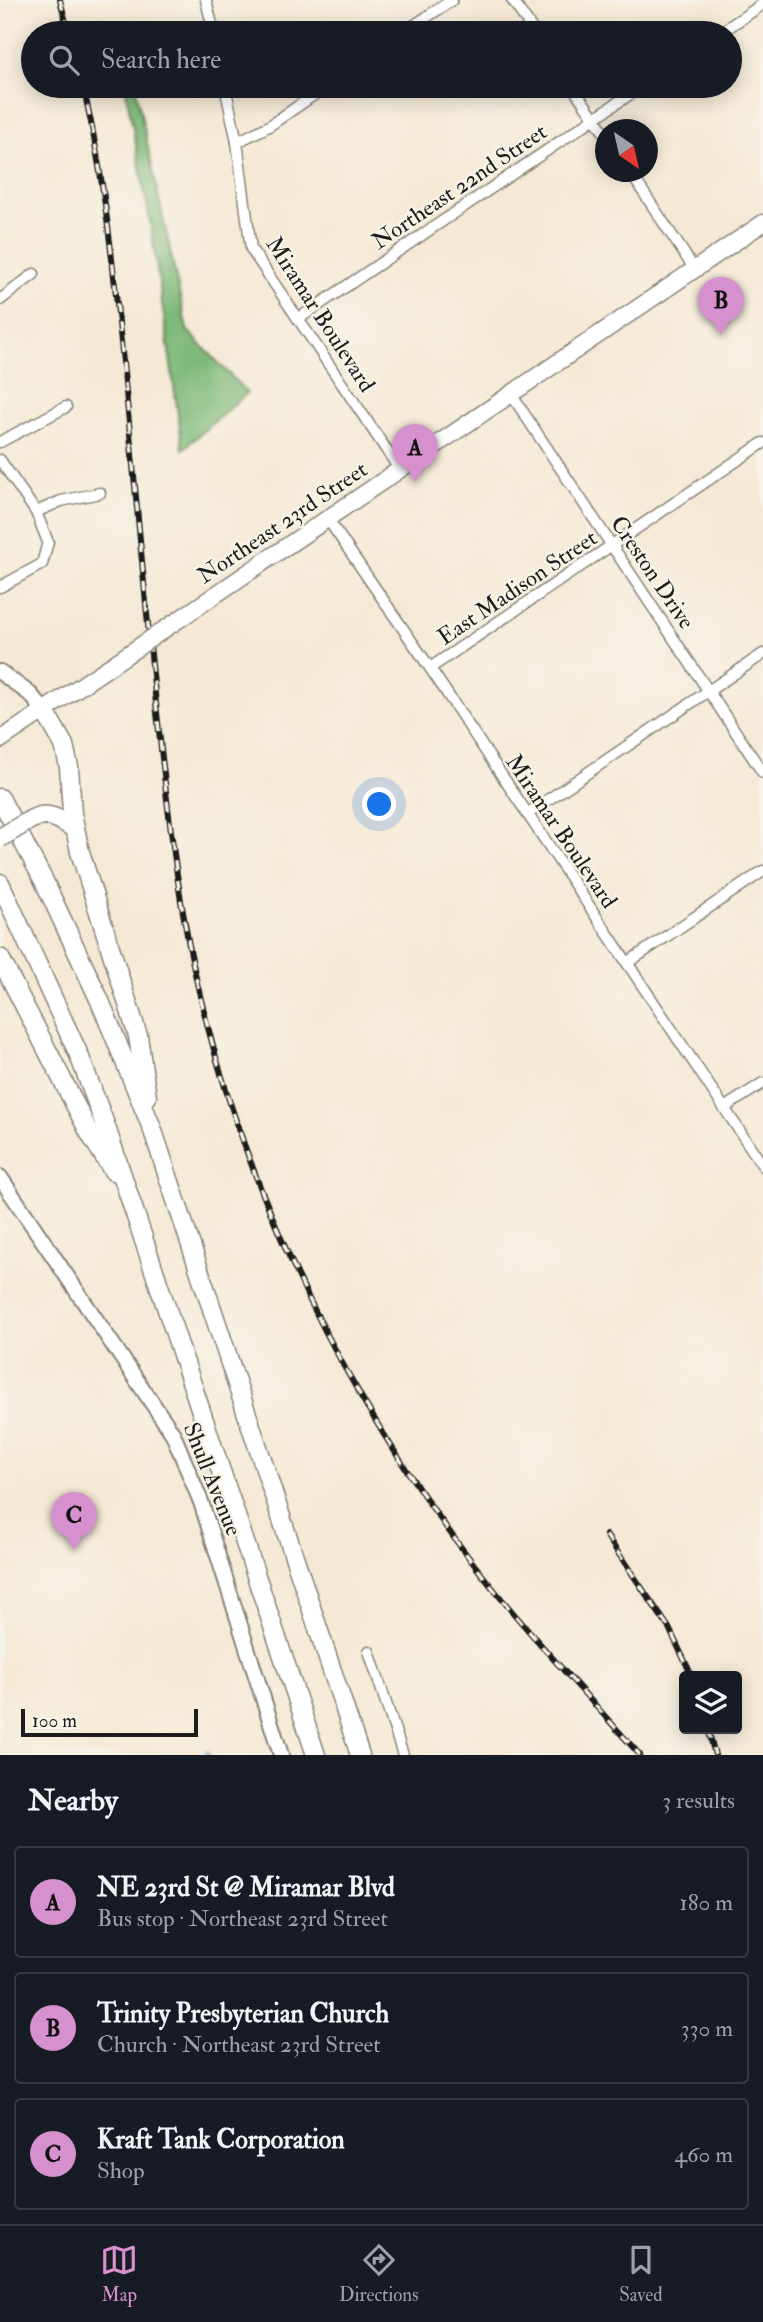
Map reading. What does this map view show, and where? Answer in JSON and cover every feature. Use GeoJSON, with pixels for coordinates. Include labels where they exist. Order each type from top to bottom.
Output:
{"type":"FeatureCollection","features":[{"type":"Feature","properties":{"kind":"highway"},"geometry":{"type":"LineString","coordinates":[[44,710],[64,745],[69,767],[75,829],[95,902],[138,1036],[152,1128]]}},
{"type":"Feature","properties":{"kind":"highway"},"geometry":{"type":"LineString","coordinates":[[0,798],[44,881],[100,1001],[152,1128],[360,1755]]}},
{"type":"Feature","properties":{"kind":"highway"},"geometry":{"type":"LineString","coordinates":[[0,838],[35,817],[45,815],[54,816],[75,829]]}},
{"type":"Feature","properties":{"kind":"highway"},"geometry":{"type":"LineString","coordinates":[[0,883],[79,1055],[133,1205],[316,1755]]}},
{"type":"Feature","properties":{"kind":"highway"},"geometry":{"type":"LineString","coordinates":[[0,958],[89,1132],[133,1205]]}},
{"type":"Feature","properties":{"kind":"main road","name":"Northeast 23rd Street"},"geometry":{"type":"LineString","coordinates":[[0,740],[763,223]]}},
{"type":"Feature","properties":{"kind":"street"},"geometry":{"type":"LineString","coordinates":[[206,0],[211,21]]}},
{"type":"Feature","properties":{"kind":"street"},"geometry":{"type":"LineString","coordinates":[[421,21],[452,0]]}},
{"type":"Feature","properties":{"kind":"street"},"geometry":{"type":"LineString","coordinates":[[512,0],[527,21]]}},
{"type":"Feature","properties":{"kind":"street"},"geometry":{"type":"LineString","coordinates":[[738,21],[763,4]]}},
{"type":"Feature","properties":{"kind":"street","name":"Miramar Boulevard"},"geometry":{"type":"LineString","coordinates":[[228,98],[237,142],[251,249],[400,470]]}},
{"type":"Feature","properties":{"kind":"street"},"geometry":{"type":"LineString","coordinates":[[237,142],[269,126],[310,98]]}},
{"type":"Feature","properties":{"kind":"street"},"geometry":{"type":"LineString","coordinates":[[580,98],[594,118]]}},
{"type":"Feature","properties":{"kind":"street","name":"Northeast 22nd Street"},"geometry":{"type":"LineString","coordinates":[[298,319],[624,98]]}},
{"type":"Feature","properties":{"kind":"street"},"geometry":{"type":"LineString","coordinates":[[637,182],[695,270]]}},
{"type":"Feature","properties":{"kind":"street"},"geometry":{"type":"LineString","coordinates":[[0,300],[34,274]]}},
{"type":"Feature","properties":{"kind":"street","name":"Creston Drive"},"geometry":{"type":"LineString","coordinates":[[511,394],[763,773]]}},
{"type":"Feature","properties":{"kind":"street"},"geometry":{"type":"LineString","coordinates":[[0,442],[66,407]]}},
{"type":"Feature","properties":{"kind":"street","name":"East Madison Street"},"geometry":{"type":"LineString","coordinates":[[430,668],[763,443]]}},
{"type":"Feature","properties":{"kind":"street"},"geometry":{"type":"LineString","coordinates":[[0,460],[36,512],[48,542],[43,564],[0,587]]}},
{"type":"Feature","properties":{"kind":"street"},"geometry":{"type":"LineString","coordinates":[[36,512],[61,501],[100,493]]}},
{"type":"Feature","properties":{"kind":"street","name":"Miramar Boulevard"},"geometry":{"type":"LineString","coordinates":[[327,518],[763,1166]]}},
{"type":"Feature","properties":{"kind":"street"},"geometry":{"type":"LineString","coordinates":[[527,814],[763,654]]}},
{"type":"Feature","properties":{"kind":"street"},"geometry":{"type":"LineString","coordinates":[[0,672],[30,694],[44,710]]}},
{"type":"Feature","properties":{"kind":"street"},"geometry":{"type":"LineString","coordinates":[[627,963],[763,871]]}},
{"type":"Feature","properties":{"kind":"street"},"geometry":{"type":"LineString","coordinates":[[724,1108],[763,1083]]}},
{"type":"Feature","properties":{"kind":"street","name":"Shull Avenue"},"geometry":{"type":"LineString","coordinates":[[0,1177],[173,1434],[201,1502],[281,1755]]}},
{"type":"Feature","properties":{"kind":"street"},"geometry":{"type":"LineString","coordinates":[[369,1651],[403,1755]]}},
{"type":"Feature","properties":{"kind":"green space"},"geometry":{"type":"Polygon","coordinates":[[[127,98],[138,98],[187,330],[247,393],[183,449],[151,226],[127,98]]]}},
{"type":"Feature","properties":{"kind":"railway"},"geometry":{"type":"LineString","coordinates":[[60,0],[66,21]]}},
{"type":"Feature","properties":{"kind":"railway"},"geometry":{"type":"LineString","coordinates":[[86,98],[104,196],[113,270],[154,682],[175,861],[191,956],[214,1049],[243,1141],[278,1232],[319,1319],[365,1404],[417,1485],[513,1613],[640,1755]]}},
{"type":"Feature","properties":{"kind":"railway"},"geometry":{"type":"LineString","coordinates":[[606,1535],[669,1628],[690,1671]]}},
{"type":"Feature","properties":{"kind":"railway"},"geometry":{"type":"LineString","coordinates":[[709,1734],[715,1755]]}},
{"type":"Feature","properties":{"kind":"place","name":"Trinity Presbyterian Church"},"geometry":{"type":"Point","coordinates":[721,335]}},
{"type":"Feature","properties":{"kind":"place","name":"NE 23rd St @ Miramar Blvd"},"geometry":{"type":"Point","coordinates":[415,482]}},
{"type":"Feature","properties":{"kind":"place","name":"Kraft Tank Corporation"},"geometry":{"type":"Point","coordinates":[74,1550]}}]}
